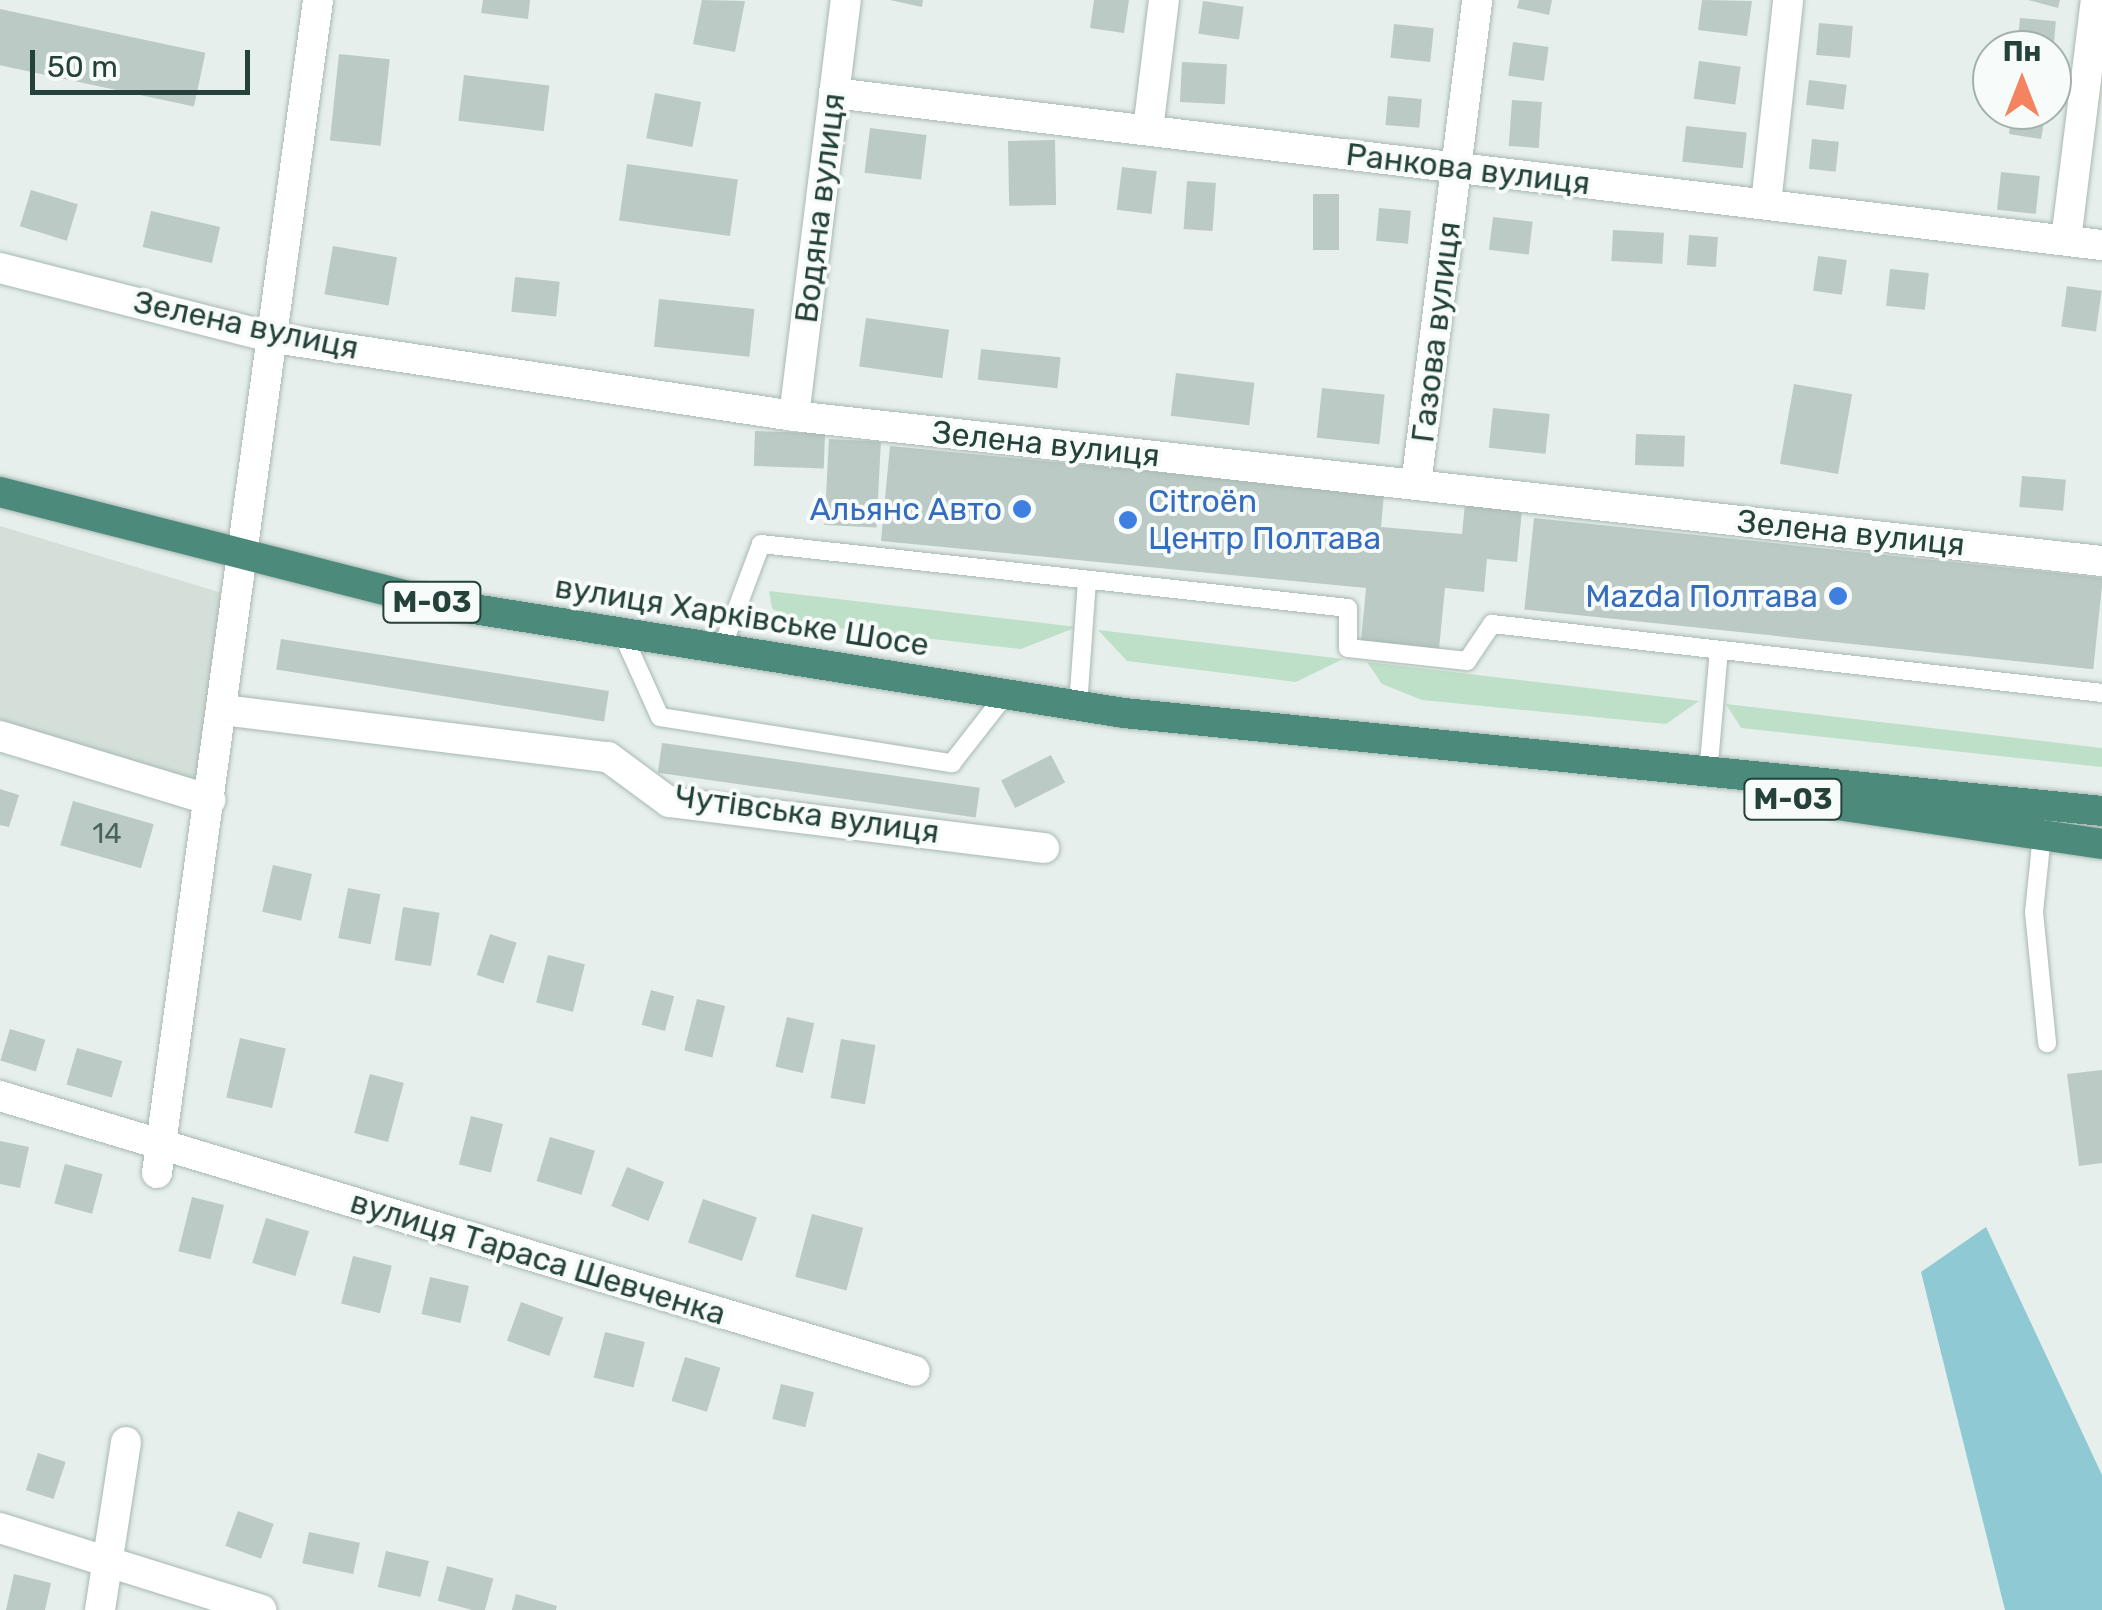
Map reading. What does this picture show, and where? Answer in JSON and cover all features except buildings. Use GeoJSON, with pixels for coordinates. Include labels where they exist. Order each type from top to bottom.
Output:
{"type":"FeatureCollection","features":[{"type":"Feature","properties":{"kind":"highway","name":"вулиця Харківське Шосе"},"geometry":{"type":"LineString","coordinates":[[0,492],[245,560],[622,633],[1078,706],[1483,754],[2102,844]]}},
{"type":"Feature","properties":{"kind":"highway","name":"вулиця Харківське Шосе"},"geometry":{"type":"LineString","coordinates":[[1483,754],[2102,810]]}},
{"type":"Feature","properties":{"kind":"street"},"geometry":{"type":"LineString","coordinates":[[159,1159],[245,560],[318,0]]}},
{"type":"Feature","properties":{"kind":"street","name":"Водяна вулиця"},"geometry":{"type":"LineString","coordinates":[[794,416],[846,0]]}},
{"type":"Feature","properties":{"kind":"street"},"geometry":{"type":"LineString","coordinates":[[1148,130],[1164,0]]}},
{"type":"Feature","properties":{"kind":"street","name":"Газова вулиця"},"geometry":{"type":"LineString","coordinates":[[1416,485],[1478,0]]}},
{"type":"Feature","properties":{"kind":"street"},"geometry":{"type":"LineString","coordinates":[[1766,204],[1788,0]]}},
{"type":"Feature","properties":{"kind":"street"},"geometry":{"type":"LineString","coordinates":[[2066,240],[2096,0]]}},
{"type":"Feature","properties":{"kind":"street","name":"Ранкова вулиця"},"geometry":{"type":"LineString","coordinates":[[834,93],[2102,244]]}},
{"type":"Feature","properties":{"kind":"street","name":"Зелена вулиця"},"geometry":{"type":"LineString","coordinates":[[0,268],[274,338],[794,416],[2102,561]]}},
{"type":"Feature","properties":{"kind":"street","name":"Чутівська вулиця"},"geometry":{"type":"LineString","coordinates":[[223,710],[608,758],[670,802],[1044,848]]}},
{"type":"Feature","properties":{"kind":"street"},"geometry":{"type":"LineString","coordinates":[[0,736],[210,800]]}},
{"type":"Feature","properties":{"kind":"street","name":"вулиця Тараса Шевченка"},"geometry":{"type":"LineString","coordinates":[[0,1096],[159,1159],[915,1372]]}},
{"type":"Feature","properties":{"kind":"street"},"geometry":{"type":"LineString","coordinates":[[100,1610],[111,1562],[126,1442]]}},
{"type":"Feature","properties":{"kind":"street"},"geometry":{"type":"LineString","coordinates":[[0,1528],[261,1610]]}},
{"type":"Feature","properties":{"kind":"lane"},"geometry":{"type":"LineString","coordinates":[[722,648],[761,544],[1348,608],[1348,648],[1467,661],[1492,624],[2102,693]]}},
{"type":"Feature","properties":{"kind":"lane"},"geometry":{"type":"LineString","coordinates":[[1078,706],[1087,580]]}},
{"type":"Feature","properties":{"kind":"lane"},"geometry":{"type":"LineString","coordinates":[[622,633],[660,717],[952,763],[1006,694]]}},
{"type":"Feature","properties":{"kind":"lane"},"geometry":{"type":"LineString","coordinates":[[1708,774],[1719,650]]}},
{"type":"Feature","properties":{"kind":"lane"},"geometry":{"type":"LineString","coordinates":[[2042,835],[2034,912],[2048,1044]]}},
{"type":"Feature","properties":{"kind":"shaded area"},"geometry":{"type":"Polygon","coordinates":[[[0,526],[232,596],[198,788],[0,726],[0,526]]]}},
{"type":"Feature","properties":{"kind":"green space"},"geometry":{"type":"Polygon","coordinates":[[[769,591],[1077,627],[1021,649],[792,623],[772,608],[769,591]]]}},
{"type":"Feature","properties":{"kind":"green space"},"geometry":{"type":"Polygon","coordinates":[[[1098,630],[1343,659],[1296,682],[1127,661],[1098,630]]]}},
{"type":"Feature","properties":{"kind":"green space"},"geometry":{"type":"Polygon","coordinates":[[[1367,662],[1699,701],[1666,724],[1422,700],[1382,684],[1367,662]]]}},
{"type":"Feature","properties":{"kind":"green space"},"geometry":{"type":"Polygon","coordinates":[[[1726,704],[2102,748],[2102,767],[1741,728],[1726,704]]]}},
{"type":"Feature","properties":{"kind":"water"},"geometry":{"type":"Polygon","coordinates":[[[1986,1227],[2102,1475],[2102,1610],[2005,1610],[1921,1272],[1986,1227]]]}},
{"type":"Feature","properties":{"kind":"place","name":"Альянс Авто"},"geometry":{"type":"Point","coordinates":[1022,509]}},
{"type":"Feature","properties":{"kind":"place","name":"Citroën Центр Полтава"},"geometry":{"type":"Point","coordinates":[1128,520]}},
{"type":"Feature","properties":{"kind":"place","name":"Mazda Полтава"},"geometry":{"type":"Point","coordinates":[1838,596]}}]}
